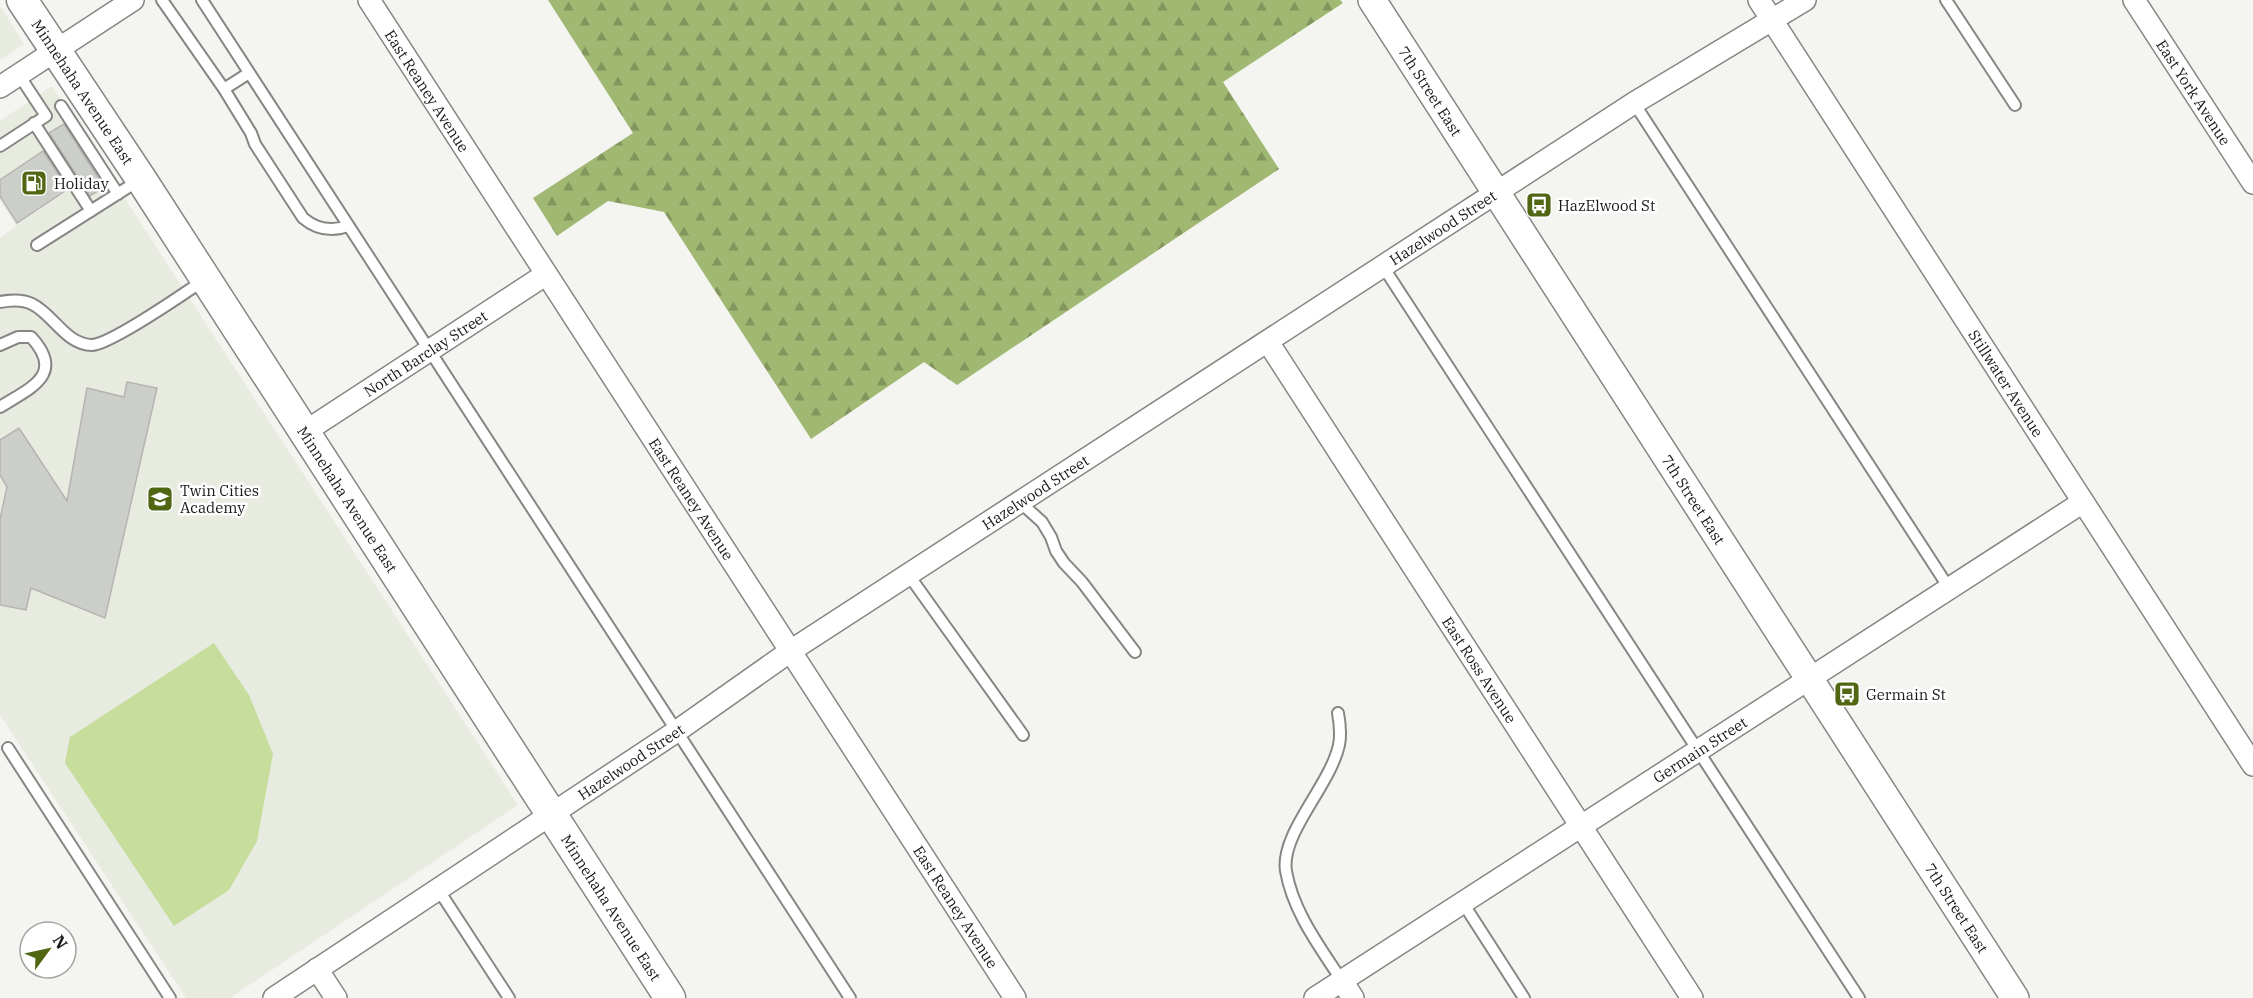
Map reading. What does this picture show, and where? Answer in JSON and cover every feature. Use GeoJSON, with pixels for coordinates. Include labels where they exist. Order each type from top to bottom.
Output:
{"type":"FeatureCollection","features":[{"type":"Feature","properties":{"kind":"main road","name":"Minnehaha Avenue East"},"geometry":{"type":"LineString","coordinates":[[22,0],[55,51],[72,99],[129,186],[204,279],[670,998]]}},
{"type":"Feature","properties":{"kind":"street"},"geometry":{"type":"LineString","coordinates":[[0,87],[133,0]]}},
{"type":"Feature","properties":{"kind":"street","name":"East Reaney Avenue"},"geometry":{"type":"LineString","coordinates":[[369,0],[792,650],[1015,998]]}},
{"type":"Feature","properties":{"kind":"street","name":"7th Street East"},"geometry":{"type":"LineString","coordinates":[[1372,0],[2015,998]]}},
{"type":"Feature","properties":{"kind":"street","name":"Stillwater Avenue"},"geometry":{"type":"LineString","coordinates":[[1759,0],[2253,765]]}},
{"type":"Feature","properties":{"kind":"street","name":"Hazelwood Street"},"geometry":{"type":"LineString","coordinates":[[274,998],[908,574],[1384,268],[1634,103],[1805,0]]}},
{"type":"Feature","properties":{"kind":"street","name":"East York Avenue"},"geometry":{"type":"LineString","coordinates":[[2134,0],[2253,183]]}},
{"type":"Feature","properties":{"kind":"street","name":"North Barclay Street"},"geometry":{"type":"LineString","coordinates":[[303,433],[546,275]]}},
{"type":"Feature","properties":{"kind":"street","name":"East Ross Avenue"},"geometry":{"type":"LineString","coordinates":[[1268,342],[1692,998]]}},
{"type":"Feature","properties":{"kind":"street","name":"Germain Street"},"geometry":{"type":"LineString","coordinates":[[1316,998],[1348,989],[1463,903],[2084,502]]}},
{"type":"Feature","properties":{"kind":"street"},"geometry":{"type":"LineString","coordinates":[[317,969],[336,998]]}},
{"type":"Feature","properties":{"kind":"lane"},"geometry":{"type":"LineString","coordinates":[[162,0],[224,89],[255,144],[303,218],[312,226],[327,229],[340,229],[348,226]]}},
{"type":"Feature","properties":{"kind":"lane"},"geometry":{"type":"LineString","coordinates":[[202,0],[850,998]]}},
{"type":"Feature","properties":{"kind":"lane"},"geometry":{"type":"LineString","coordinates":[[1946,0],[2015,105]]}},
{"type":"Feature","properties":{"kind":"lane"},"geometry":{"type":"LineString","coordinates":[[224,89],[249,72]]}},
{"type":"Feature","properties":{"kind":"lane"},"geometry":{"type":"LineString","coordinates":[[19,75],[46,116]]}},
{"type":"Feature","properties":{"kind":"lane"},"geometry":{"type":"LineString","coordinates":[[0,146],[72,99]]}},
{"type":"Feature","properties":{"kind":"lane"},"geometry":{"type":"LineString","coordinates":[[1634,103],[1949,588]]}},
{"type":"Feature","properties":{"kind":"lane"},"geometry":{"type":"LineString","coordinates":[[34,123],[91,211]]}},
{"type":"Feature","properties":{"kind":"lane"},"geometry":{"type":"LineString","coordinates":[[37,245],[129,186]]}},
{"type":"Feature","properties":{"kind":"lane"},"geometry":{"type":"LineString","coordinates":[[1384,268],[1859,998]]}},
{"type":"Feature","properties":{"kind":"lane"},"geometry":{"type":"LineString","coordinates":[[0,302],[13,300],[32,304],[75,340],[93,345],[112,338],[204,279]]}},
{"type":"Feature","properties":{"kind":"lane"},"geometry":{"type":"LineString","coordinates":[[0,345],[18,337],[31,337],[40,348],[46,362],[45,374],[39,382],[0,407]]}},
{"type":"Feature","properties":{"kind":"lane"},"geometry":{"type":"LineString","coordinates":[[1021,502],[1042,522],[1064,563],[1082,582],[1135,652]]}},
{"type":"Feature","properties":{"kind":"lane"},"geometry":{"type":"LineString","coordinates":[[908,574],[1023,735]]}},
{"type":"Feature","properties":{"kind":"lane"},"geometry":{"type":"LineString","coordinates":[[1338,714],[1340,743],[1334,762],[1325,782],[1293,834],[1286,853],[1286,869],[1298,907],[1348,989]]}},
{"type":"Feature","properties":{"kind":"lane"},"geometry":{"type":"LineString","coordinates":[[8,748],[170,998]]}},
{"type":"Feature","properties":{"kind":"lane"},"geometry":{"type":"LineString","coordinates":[[438,889],[509,998]]}},
{"type":"Feature","properties":{"kind":"lane"},"geometry":{"type":"LineString","coordinates":[[1463,903],[1524,998]]}},
{"type":"Feature","properties":{"kind":"shaded area"},"geometry":{"type":"Polygon","coordinates":[[[0,6],[24,44],[0,60],[0,6]]]}},
{"type":"Feature","properties":{"kind":"shaded area","name":"Twin Cities Academy"},"geometry":{"type":"Polygon","coordinates":[[[52,86],[518,805],[230,998],[186,998],[0,715],[0,238],[16,226],[0,200],[0,121],[52,86]]]}},
{"type":"Feature","properties":{"kind":"green space"},"geometry":{"type":"Polygon","coordinates":[[[548,0],[1340,0],[1343,3],[1223,82],[1279,169],[957,385],[924,362],[811,439],[664,212],[608,201],[557,236],[533,198],[633,133],[548,0]]]}},
{"type":"Feature","properties":{"kind":"green space"},"geometry":{"type":"Polygon","coordinates":[[[214,643],[249,695],[273,754],[257,841],[229,890],[174,926],[65,763],[70,737],[214,643]]]}},
{"type":"Feature","properties":{"kind":"building","name":"Holiday"},"geometry":{"type":"Polygon","coordinates":[[[64,124],[104,187],[90,196],[49,133],[64,124]]]}},
{"type":"Feature","properties":{"kind":"building","name":"Holiday"},"geometry":{"type":"Polygon","coordinates":[[[43,151],[68,189],[17,223],[0,196],[0,180],[43,151]]]}},
{"type":"Feature","properties":{"kind":"building"},"geometry":{"type":"Polygon","coordinates":[[[127,382],[157,388],[105,618],[31,588],[26,610],[0,605],[0,519],[7,487],[0,475],[0,440],[19,428],[67,501],[87,388],[124,397],[127,382]]]}},
{"type":"Feature","properties":{"kind":"place","name":"Holiday"},"geometry":{"type":"Point","coordinates":[34,183]}},
{"type":"Feature","properties":{"kind":"place","name":"HazElwood St"},"geometry":{"type":"Point","coordinates":[1539,205]}},
{"type":"Feature","properties":{"kind":"place","name":"Twin Cities Academy"},"geometry":{"type":"Point","coordinates":[160,499]}},
{"type":"Feature","properties":{"kind":"place","name":"Germain St"},"geometry":{"type":"Point","coordinates":[1847,694]}}]}
